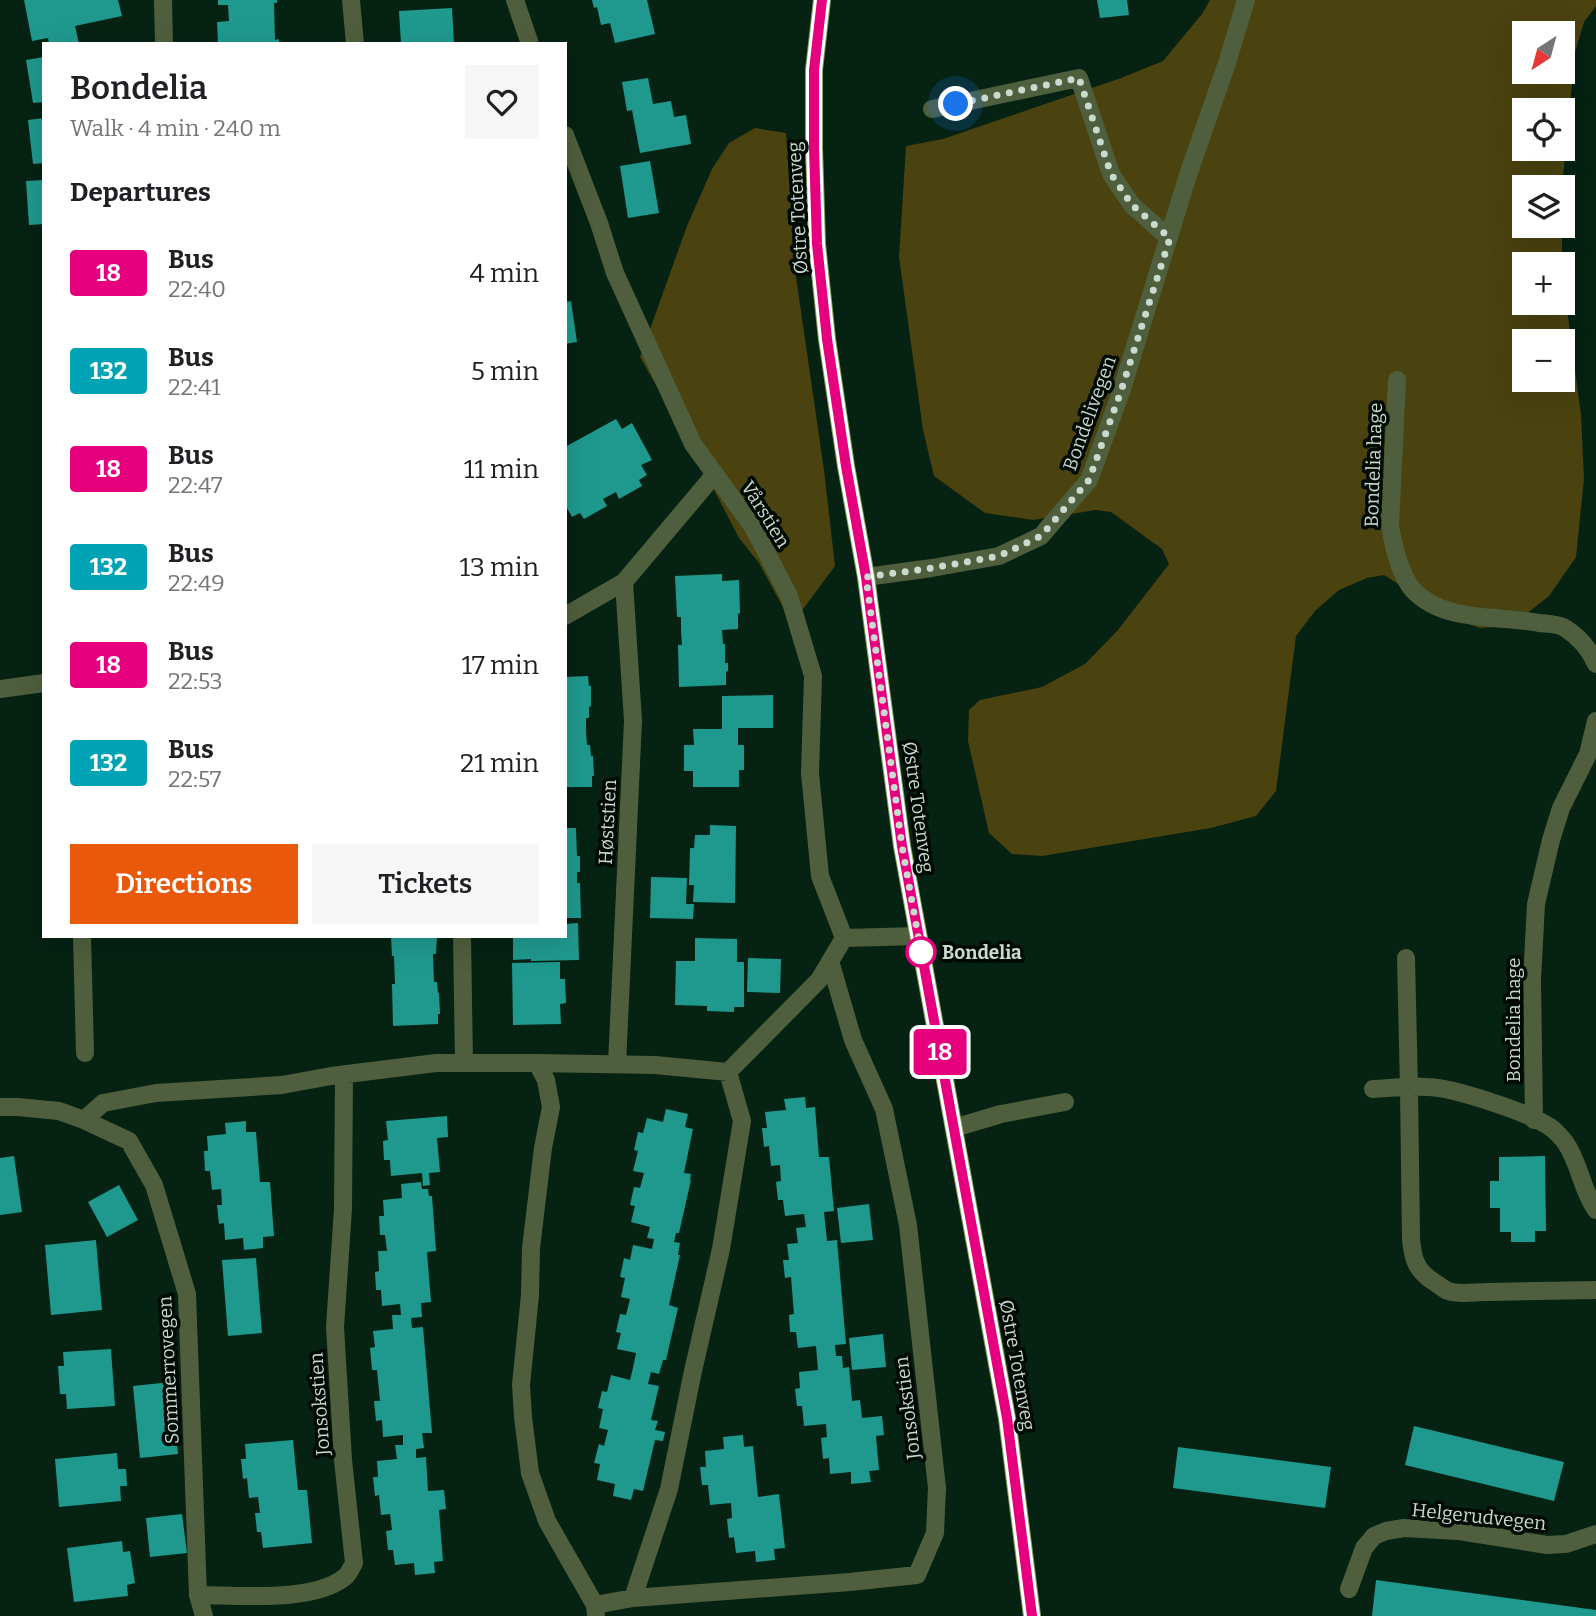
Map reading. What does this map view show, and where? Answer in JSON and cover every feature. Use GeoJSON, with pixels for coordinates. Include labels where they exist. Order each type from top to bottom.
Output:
{"type":"FeatureCollection","features":[{"type":"Feature","properties":{"kind":"main road","name":"Østre Totenveg"},"geometry":{"type":"LineString","coordinates":[[822,0],[814,70],[814,148],[817,244],[827,339],[866,577],[902,846],[1007,1418],[1032,1616]]}},
{"type":"Feature","properties":{"kind":"street"},"geometry":{"type":"LineString","coordinates":[[163,0],[164,42]]}},
{"type":"Feature","properties":{"kind":"street"},"geometry":{"type":"LineString","coordinates":[[351,0],[355,42]]}},
{"type":"Feature","properties":{"kind":"street","name":"Bondelivegen"},"geometry":{"type":"LineString","coordinates":[[866,577],[999,556],[1041,536],[1089,480],[1121,391],[1246,0]]}},
{"type":"Feature","properties":{"kind":"street"},"geometry":{"type":"LineString","coordinates":[[514,4],[529,42]]}},
{"type":"Feature","properties":{"kind":"street"},"geometry":{"type":"LineString","coordinates":[[932,109],[1079,78],[1111,174],[1132,205],[1170,238]]}},
{"type":"Feature","properties":{"kind":"street","name":"Vårstien"},"geometry":{"type":"LineString","coordinates":[[567,140],[615,273],[693,444],[753,527],[789,596],[813,676],[810,773],[820,877],[844,938]]}},
{"type":"Feature","properties":{"kind":"street","name":"Bondelia hage"},"geometry":{"type":"LineString","coordinates":[[1397,380],[1390,525],[1392,541],[1411,588],[1426,601],[1448,612],[1563,627],[1586,646],[1596,664]]}},
{"type":"Feature","properties":{"kind":"street"},"geometry":{"type":"LineString","coordinates":[[567,615],[624,582],[715,474]]}},
{"type":"Feature","properties":{"kind":"street","name":"Høststien"},"geometry":{"type":"LineString","coordinates":[[617,1064],[633,721],[624,582]]}},
{"type":"Feature","properties":{"kind":"street"},"geometry":{"type":"LineString","coordinates":[[0,689],[42,683]]}},
{"type":"Feature","properties":{"kind":"street","name":"Bondelia hage"},"geometry":{"type":"LineString","coordinates":[[1534,1120],[1532,981],[1536,904],[1561,808],[1588,754],[1596,721]]}},
{"type":"Feature","properties":{"kind":"street"},"geometry":{"type":"LineString","coordinates":[[728,1072],[819,980],[844,938],[918,936]]}},
{"type":"Feature","properties":{"kind":"street"},"geometry":{"type":"LineString","coordinates":[[82,938],[85,1054]]}},
{"type":"Feature","properties":{"kind":"street"},"geometry":{"type":"LineString","coordinates":[[462,938],[464,1063]]}},
{"type":"Feature","properties":{"kind":"street"},"geometry":{"type":"LineString","coordinates":[[1406,958],[1413,1259],[1427,1278],[1449,1291],[1596,1290]]}},
{"type":"Feature","properties":{"kind":"street","name":"Jonsokstien"},"geometry":{"type":"LineString","coordinates":[[537,1063],[545,1080],[551,1107],[543,1148],[531,1248],[530,1295],[521,1385],[523,1417],[530,1474],[547,1521],[596,1610],[633,1598],[917,1575],[935,1533],[937,1488],[908,1225],[884,1109],[853,1040],[830,961]]}},
{"type":"Feature","properties":{"kind":"street"},"geometry":{"type":"LineString","coordinates":[[84,1120],[103,1103],[156,1093],[282,1085],[436,1063],[655,1065],[728,1072]]}},
{"type":"Feature","properties":{"kind":"street"},"geometry":{"type":"LineString","coordinates":[[633,1598],[669,1489],[721,1249],[742,1121],[728,1072]]}},
{"type":"Feature","properties":{"kind":"street","name":"Jonsokstien"},"geometry":{"type":"LineString","coordinates":[[198,1595],[284,1596],[324,1590],[347,1576],[354,1563],[343,1460],[335,1327],[343,1209],[344,1075]]}},
{"type":"Feature","properties":{"kind":"street","name":"Bondelia hage"},"geometry":{"type":"LineString","coordinates":[[1373,1089],[1450,1089],[1505,1107],[1553,1129],[1577,1162],[1586,1192],[1596,1210]]}},
{"type":"Feature","properties":{"kind":"street"},"geometry":{"type":"LineString","coordinates":[[954,1128],[1001,1114],[1065,1102]]}},
{"type":"Feature","properties":{"kind":"street","name":"Sommerrovegen"},"geometry":{"type":"LineString","coordinates":[[0,1107],[59,1111],[129,1141],[154,1185],[187,1294],[198,1595],[204,1616]]}},
{"type":"Feature","properties":{"kind":"street","name":"Helgerudvegen"},"geometry":{"type":"LineString","coordinates":[[1349,1589],[1364,1548],[1374,1536],[1386,1531],[1404,1528],[1459,1531],[1547,1545],[1566,1544],[1596,1534]]}},
{"type":"Feature","properties":{"kind":"shaded area"},"geometry":{"type":"Polygon","coordinates":[[[1210,0],[1596,0],[1596,6],[1584,22],[1575,52],[1575,21],[1512,21],[1512,84],[1572,84],[1571,98],[1512,98],[1512,161],[1565,161],[1563,175],[1512,175],[1512,238],[1562,238],[1562,252],[1512,252],[1512,315],[1568,315],[1570,329],[1512,329],[1512,392],[1575,392],[1575,370],[1581,415],[1584,479],[1576,557],[1549,596],[1525,615],[1496,627],[1480,628],[1451,618],[1384,575],[1367,578],[1339,590],[1315,611],[1296,636],[1276,791],[1256,816],[1211,828],[1042,856],[1012,854],[989,833],[968,741],[969,710],[980,700],[1042,687],[1085,664],[1118,630],[1169,564],[1162,549],[1111,512],[1096,510],[1033,520],[985,513],[934,476],[923,430],[899,257],[906,146],[943,139],[1163,61],[1202,14],[1210,0]]]}},
{"type":"Feature","properties":{"kind":"shaded area"},"geometry":{"type":"Polygon","coordinates":[[[755,128],[786,133],[796,277],[835,566],[792,624],[759,563],[739,538],[696,455],[640,357],[687,226],[712,169],[729,143],[755,128]]]}},
{"type":"Feature","properties":{"kind":"building"},"geometry":{"type":"Polygon","coordinates":[[[24,0],[118,0],[122,16],[75,26],[79,42],[49,42],[48,38],[32,41],[24,0]]]}},
{"type":"Feature","properties":{"kind":"building"},"geometry":{"type":"Polygon","coordinates":[[[218,0],[277,0],[277,3],[274,3],[275,40],[279,39],[279,42],[218,42],[217,22],[229,21],[228,5],[218,5],[218,0]]]}},
{"type":"Feature","properties":{"kind":"building"},"geometry":{"type":"Polygon","coordinates":[[[592,0],[647,0],[655,34],[615,43],[610,23],[601,25],[597,7],[594,8],[592,0]]]}},
{"type":"Feature","properties":{"kind":"building"},"geometry":{"type":"Polygon","coordinates":[[[1097,0],[1127,0],[1129,15],[1100,18],[1097,0]]]}},
{"type":"Feature","properties":{"kind":"building"},"geometry":{"type":"Polygon","coordinates":[[[452,8],[454,42],[401,42],[399,11],[452,8]]]}},
{"type":"Feature","properties":{"kind":"building"},"geometry":{"type":"Polygon","coordinates":[[[42,57],[42,102],[33,103],[26,60],[42,57]]]}},
{"type":"Feature","properties":{"kind":"building"},"geometry":{"type":"Polygon","coordinates":[[[648,78],[653,104],[671,101],[674,117],[686,115],[691,144],[640,153],[632,110],[627,111],[622,82],[648,78]]]}},
{"type":"Feature","properties":{"kind":"building"},"geometry":{"type":"Polygon","coordinates":[[[42,118],[42,163],[33,164],[28,120],[42,118]]]}},
{"type":"Feature","properties":{"kind":"building"},"geometry":{"type":"Polygon","coordinates":[[[650,161],[659,213],[628,218],[620,166],[650,161]]]}},
{"type":"Feature","properties":{"kind":"building"},"geometry":{"type":"Polygon","coordinates":[[[42,180],[42,224],[29,225],[26,181],[42,180]]]}},
{"type":"Feature","properties":{"kind":"building"},"geometry":{"type":"Polygon","coordinates":[[[571,301],[577,342],[567,344],[567,302],[571,301]]]}},
{"type":"Feature","properties":{"kind":"building"},"geometry":{"type":"Polygon","coordinates":[[[616,419],[622,429],[632,423],[652,460],[641,465],[647,475],[639,480],[642,486],[619,499],[616,492],[603,499],[607,506],[584,519],[580,513],[572,517],[567,508],[567,446],[616,419]]]}},
{"type":"Feature","properties":{"kind":"building"},"geometry":{"type":"Polygon","coordinates":[[[722,574],[722,581],[739,580],[738,629],[722,630],[725,663],[728,663],[726,685],[679,687],[678,645],[682,645],[681,617],[677,617],[675,576],[722,574]]]}},
{"type":"Feature","properties":{"kind":"building"},"geometry":{"type":"Polygon","coordinates":[[[588,676],[591,686],[591,707],[589,706],[589,718],[586,718],[586,732],[587,745],[590,745],[593,756],[592,787],[567,787],[567,677],[588,676]]]}},
{"type":"Feature","properties":{"kind":"building"},"geometry":{"type":"Polygon","coordinates":[[[773,695],[773,728],[738,728],[738,745],[744,745],[744,770],[739,770],[739,787],[693,787],[693,771],[684,771],[684,745],[694,745],[693,729],[722,729],[722,696],[773,695]]]}},
{"type":"Feature","properties":{"kind":"building"},"geometry":{"type":"Polygon","coordinates":[[[710,825],[736,826],[735,903],[693,902],[694,885],[689,885],[690,848],[694,848],[695,835],[710,835],[710,825]]]}},
{"type":"Feature","properties":{"kind":"building"},"geometry":{"type":"Polygon","coordinates":[[[567,828],[576,828],[577,856],[580,856],[577,883],[580,883],[581,918],[567,918],[567,828]]]}},
{"type":"Feature","properties":{"kind":"building"},"geometry":{"type":"Polygon","coordinates":[[[651,877],[687,878],[686,904],[694,904],[693,919],[650,918],[651,877]]]}},
{"type":"Feature","properties":{"kind":"building"},"geometry":{"type":"Polygon","coordinates":[[[578,923],[579,960],[513,960],[513,938],[567,938],[567,924],[578,923]]]}},
{"type":"Feature","properties":{"kind":"building"},"geometry":{"type":"Polygon","coordinates":[[[391,938],[437,938],[436,954],[433,954],[434,982],[437,982],[439,993],[438,1024],[393,1026],[392,984],[395,984],[391,938]]]}},
{"type":"Feature","properties":{"kind":"building"},"geometry":{"type":"Polygon","coordinates":[[[695,938],[737,939],[737,962],[744,962],[744,1007],[734,1007],[734,1012],[707,1011],[707,1006],[675,1005],[676,961],[695,961],[695,938]]]}},
{"type":"Feature","properties":{"kind":"building"},"geometry":{"type":"Polygon","coordinates":[[[748,958],[781,959],[780,993],[747,992],[748,958]]]}},
{"type":"Feature","properties":{"kind":"building"},"geometry":{"type":"Polygon","coordinates":[[[560,962],[560,979],[565,979],[566,1003],[560,1004],[561,1024],[513,1025],[512,963],[560,962]]]}},
{"type":"Feature","properties":{"kind":"building"},"geometry":{"type":"Polygon","coordinates":[[[805,1097],[806,1108],[815,1107],[819,1157],[829,1157],[834,1211],[824,1212],[827,1241],[837,1240],[846,1344],[835,1345],[836,1356],[842,1356],[843,1368],[849,1367],[852,1401],[860,1400],[862,1418],[882,1416],[884,1435],[876,1436],[879,1470],[869,1471],[871,1482],[851,1484],[851,1472],[830,1474],[829,1458],[823,1459],[821,1438],[827,1437],[826,1424],[804,1426],[802,1406],[797,1406],[795,1389],[800,1388],[799,1372],[818,1370],[816,1346],[798,1348],[796,1332],[790,1332],[789,1315],[794,1314],[791,1277],[785,1278],[783,1260],[789,1260],[787,1244],[798,1243],[796,1228],[806,1227],[804,1214],[785,1216],[783,1200],[778,1200],[776,1182],[781,1181],[780,1165],[771,1166],[769,1146],[764,1147],[762,1128],[767,1128],[765,1112],[786,1110],[784,1099],[805,1097]]]}},
{"type":"Feature","properties":{"kind":"building"},"geometry":{"type":"Polygon","coordinates":[[[666,1109],[688,1114],[685,1127],[693,1129],[684,1173],[691,1174],[691,1180],[679,1233],[676,1233],[674,1242],[680,1243],[680,1255],[669,1305],[678,1308],[666,1360],[663,1360],[659,1374],[651,1372],[648,1384],[659,1386],[651,1420],[658,1421],[655,1430],[665,1432],[663,1441],[655,1440],[643,1491],[634,1489],[631,1500],[613,1496],[615,1484],[597,1480],[600,1464],[594,1463],[599,1444],[604,1446],[608,1430],[599,1428],[603,1409],[598,1408],[602,1391],[607,1392],[611,1375],[630,1380],[633,1368],[636,1353],[617,1349],[621,1333],[616,1332],[620,1314],[626,1315],[630,1299],[621,1297],[625,1278],[620,1277],[624,1258],[630,1260],[633,1245],[652,1249],[654,1239],[647,1238],[650,1227],[631,1222],[635,1206],[630,1205],[634,1187],[640,1188],[644,1173],[633,1171],[638,1151],[634,1150],[638,1132],[643,1133],[647,1118],[663,1122],[666,1109]]]}},
{"type":"Feature","properties":{"kind":"building"},"geometry":{"type":"Polygon","coordinates":[[[447,1116],[448,1137],[437,1138],[440,1172],[429,1173],[430,1185],[423,1186],[422,1173],[391,1176],[390,1160],[384,1160],[383,1141],[388,1140],[386,1121],[447,1116]]]}},
{"type":"Feature","properties":{"kind":"building"},"geometry":{"type":"Polygon","coordinates":[[[246,1121],[246,1132],[256,1132],[260,1182],[270,1182],[274,1236],[263,1237],[263,1248],[244,1250],[243,1238],[225,1240],[224,1223],[219,1224],[217,1205],[222,1205],[221,1189],[212,1190],[210,1171],[205,1171],[204,1151],[208,1151],[207,1136],[226,1134],[225,1123],[246,1121]]]}},
{"type":"Feature","properties":{"kind":"building"},"geometry":{"type":"Polygon","coordinates":[[[14,1156],[22,1212],[0,1215],[0,1158],[14,1156]]]}},
{"type":"Feature","properties":{"kind":"building"},"geometry":{"type":"Polygon","coordinates":[[[1545,1156],[1546,1231],[1535,1231],[1535,1242],[1511,1242],[1511,1232],[1500,1232],[1500,1208],[1490,1208],[1490,1181],[1499,1181],[1499,1157],[1545,1156]]]}},
{"type":"Feature","properties":{"kind":"building"},"geometry":{"type":"Polygon","coordinates":[[[421,1182],[422,1189],[428,1189],[429,1196],[432,1196],[436,1251],[427,1252],[431,1302],[421,1303],[422,1317],[411,1318],[412,1328],[423,1327],[432,1433],[422,1433],[424,1448],[416,1449],[416,1458],[426,1457],[428,1491],[444,1490],[446,1509],[439,1510],[443,1561],[434,1562],[435,1573],[415,1575],[414,1563],[395,1565],[393,1550],[388,1550],[386,1531],[392,1530],[390,1514],[381,1515],[379,1495],[375,1496],[373,1477],[378,1477],[377,1461],[397,1459],[395,1445],[403,1445],[403,1435],[383,1437],[382,1420],[376,1421],[374,1401],[380,1401],[377,1370],[372,1370],[370,1348],[375,1347],[373,1331],[393,1329],[392,1315],[401,1315],[400,1304],[382,1306],[381,1290],[376,1290],[378,1251],[387,1251],[385,1235],[380,1235],[379,1216],[384,1216],[383,1200],[402,1198],[401,1184],[421,1182]]]}},
{"type":"Feature","properties":{"kind":"building"},"geometry":{"type":"Polygon","coordinates":[[[119,1185],[138,1220],[107,1237],[88,1202],[119,1185]]]}},
{"type":"Feature","properties":{"kind":"building"},"geometry":{"type":"Polygon","coordinates":[[[869,1204],[873,1240],[841,1243],[837,1208],[869,1204]]]}},
{"type":"Feature","properties":{"kind":"building"},"geometry":{"type":"Polygon","coordinates":[[[96,1240],[102,1310],[51,1315],[45,1245],[96,1240]]]}},
{"type":"Feature","properties":{"kind":"building"},"geometry":{"type":"Polygon","coordinates":[[[256,1258],[262,1333],[228,1336],[222,1260],[256,1258]]]}},
{"type":"Feature","properties":{"kind":"building"},"geometry":{"type":"Polygon","coordinates":[[[883,1334],[886,1367],[852,1370],[849,1338],[883,1334]]]}},
{"type":"Feature","properties":{"kind":"building"},"geometry":{"type":"Polygon","coordinates":[[[111,1349],[115,1406],[67,1409],[66,1394],[60,1394],[58,1366],[64,1366],[63,1352],[111,1349]]]}},
{"type":"Feature","properties":{"kind":"building"},"geometry":{"type":"Polygon","coordinates":[[[171,1382],[178,1454],[140,1458],[133,1386],[171,1382]]]}},
{"type":"Feature","properties":{"kind":"building"},"geometry":{"type":"Polygon","coordinates":[[[1414,1426],[1564,1462],[1554,1501],[1405,1465],[1414,1426]]]}},
{"type":"Feature","properties":{"kind":"building"},"geometry":{"type":"Polygon","coordinates":[[[743,1435],[744,1447],[753,1446],[758,1497],[779,1494],[785,1548],[774,1549],[775,1560],[756,1562],[755,1551],[736,1553],[734,1537],[729,1538],[727,1519],[732,1518],[731,1503],[710,1505],[708,1485],[702,1485],[700,1467],[706,1467],[705,1451],[724,1449],[723,1437],[743,1435]]]}},
{"type":"Feature","properties":{"kind":"building"},"geometry":{"type":"Polygon","coordinates":[[[293,1440],[298,1490],[307,1490],[312,1543],[263,1548],[261,1532],[257,1532],[255,1513],[260,1513],[258,1497],[249,1498],[247,1478],[243,1479],[241,1459],[246,1459],[245,1444],[293,1440]]]}},
{"type":"Feature","properties":{"kind":"building"},"geometry":{"type":"Polygon","coordinates":[[[1178,1447],[1331,1467],[1325,1508],[1173,1488],[1178,1447]]]}},
{"type":"Feature","properties":{"kind":"building"},"geometry":{"type":"Polygon","coordinates":[[[117,1453],[118,1469],[126,1469],[127,1486],[120,1486],[121,1501],[59,1507],[55,1459],[117,1453]]]}},
{"type":"Feature","properties":{"kind":"building"},"geometry":{"type":"Polygon","coordinates":[[[182,1514],[187,1553],[150,1557],[146,1518],[182,1514]]]}},
{"type":"Feature","properties":{"kind":"building"},"geometry":{"type":"Polygon","coordinates":[[[122,1541],[123,1552],[130,1551],[135,1583],[127,1585],[128,1596],[74,1602],[67,1548],[122,1541]]]}},
{"type":"Feature","properties":{"kind":"building"},"geometry":{"type":"Polygon","coordinates":[[[1376,1580],[1596,1610],[1596,1616],[1372,1616],[1376,1580]]]}},
{"type":"Feature","properties":{"kind":"bus line","name":"18"},"geometry":{"type":"LineString","coordinates":[[822,0],[814,70],[814,148],[817,244],[827,339],[866,577],[902,846],[1007,1418],[1032,1616]]}},
{"type":"Feature","properties":{"kind":"place","name":"Bondelia"},"geometry":{"type":"Point","coordinates":[921,952]}},
{"type":"Feature","properties":{"kind":"route"},"geometry":{"type":"LineString","coordinates":[[921,952],[923,963],[902,846],[866,577],[999,556],[1041,536],[1089,480],[1170,238],[1132,205],[1111,174],[1079,78],[956,104]]}}]}
